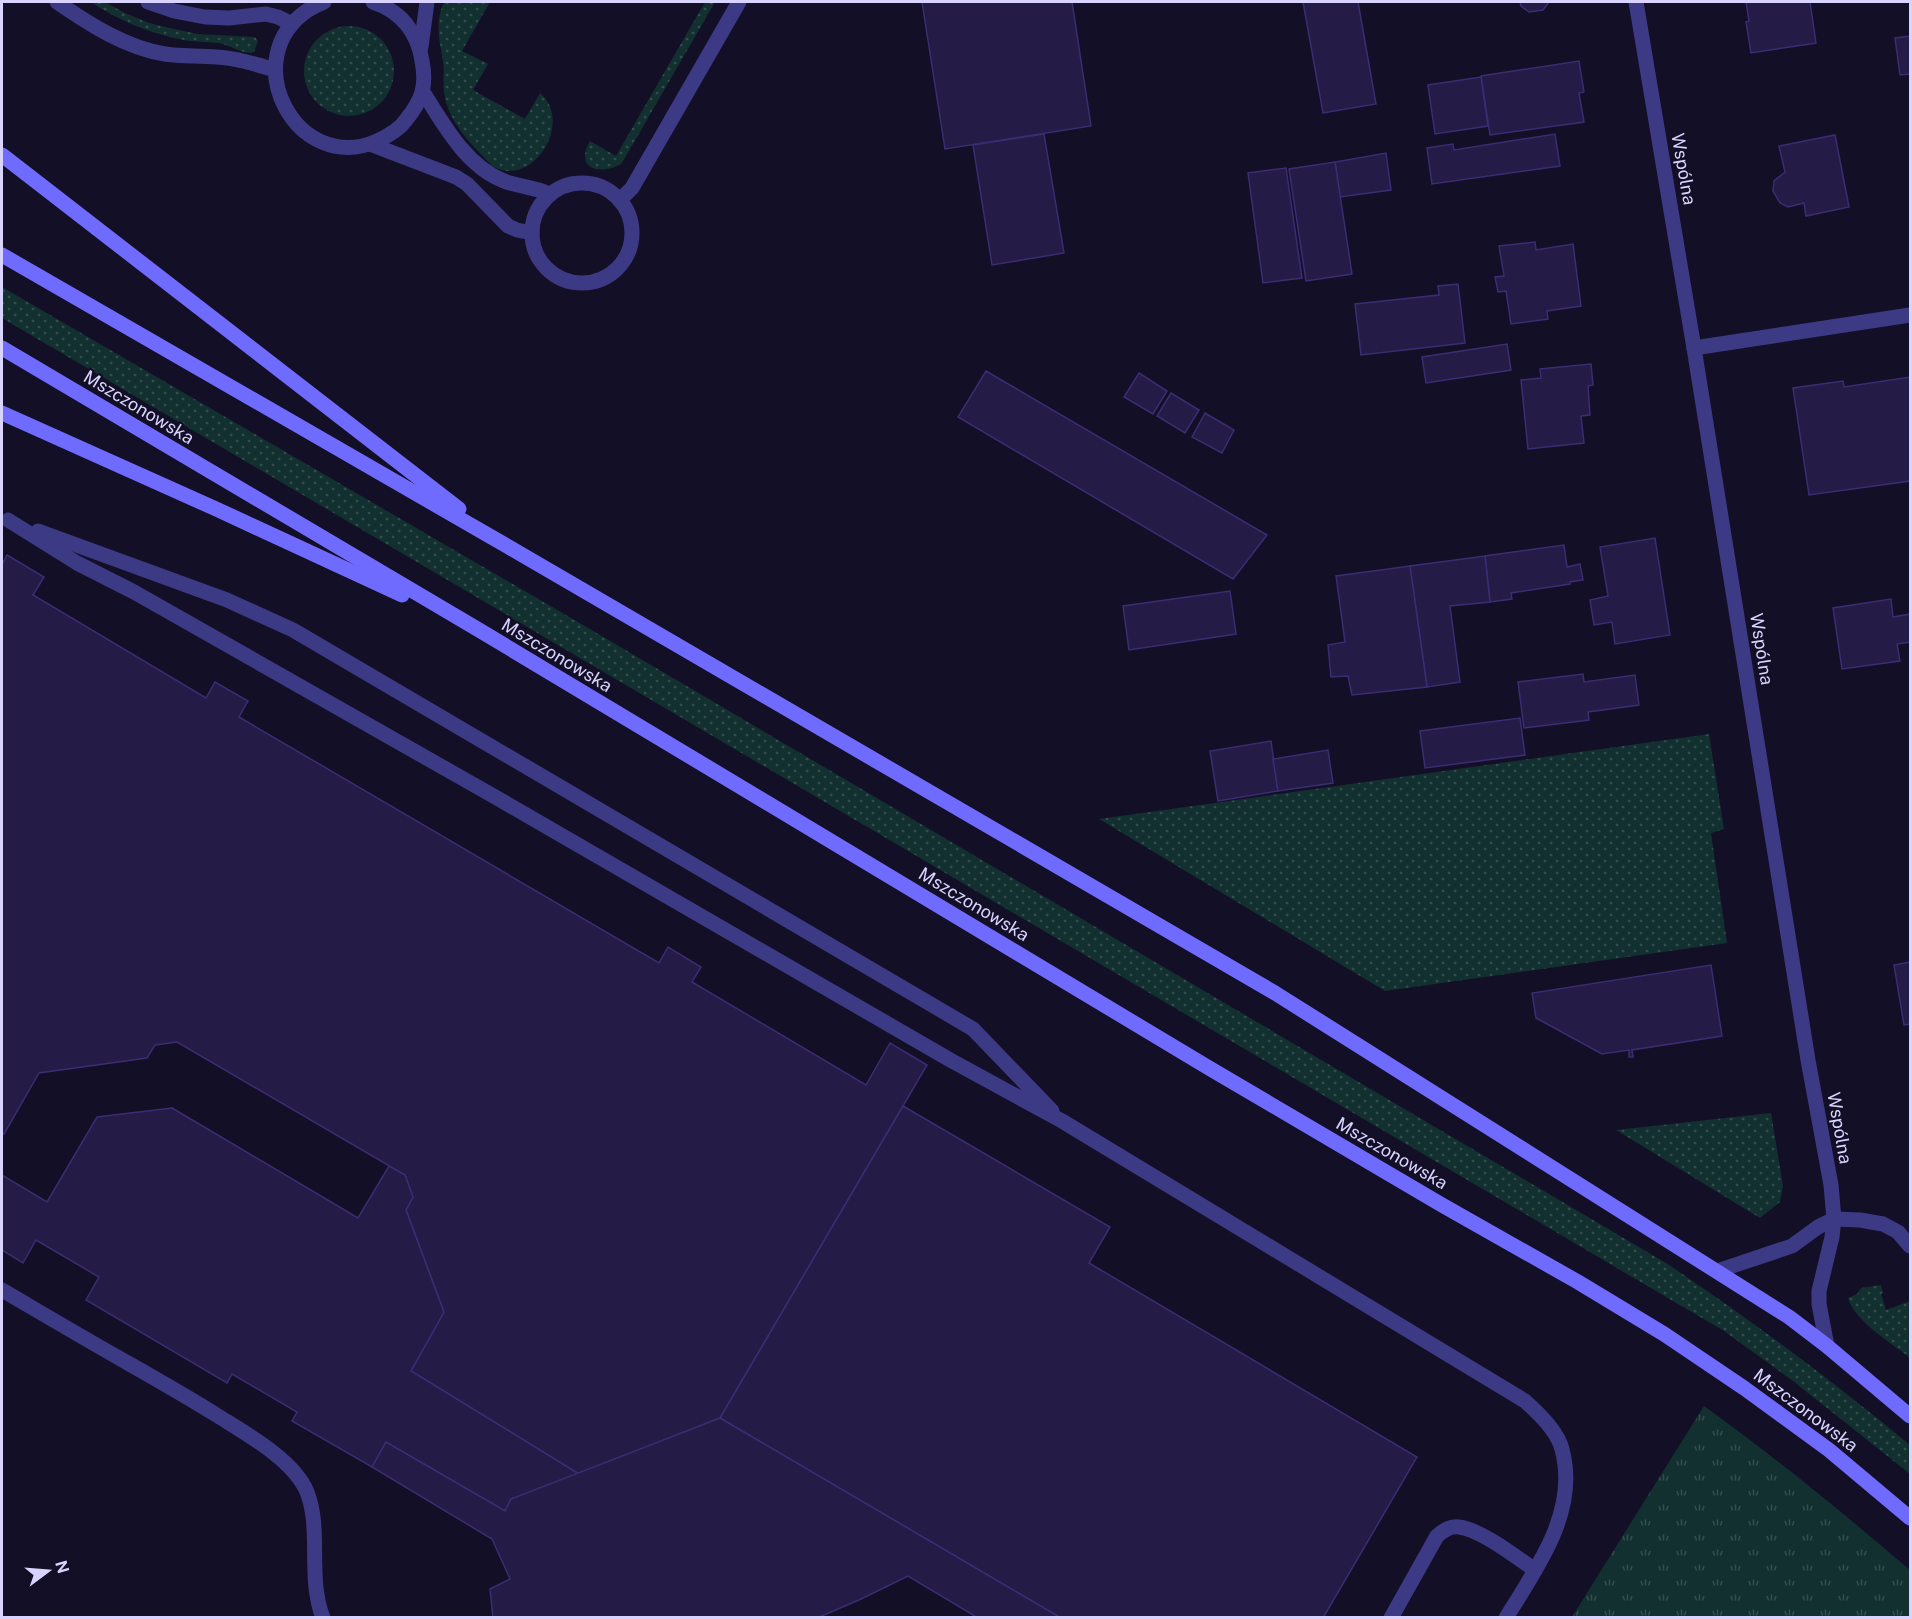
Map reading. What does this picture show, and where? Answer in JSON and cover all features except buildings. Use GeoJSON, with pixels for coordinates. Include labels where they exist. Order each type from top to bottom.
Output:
{"type":"FeatureCollection","features":[{"type":"Feature","properties":{"kind":"main road"},"geometry":{"type":"LineString","coordinates":[[2,154],[507,546]]}},
{"type":"Feature","properties":{"kind":"main road"},"geometry":{"type":"LineString","coordinates":[[2,255],[1275,993],[1788,1317],[1827,1346],[1911,1416]]}},
{"type":"Feature","properties":{"kind":"main road","name":"Mszczonowska"},"geometry":{"type":"LineString","coordinates":[[2,348],[479,630],[1219,1074],[1664,1334],[1830,1450],[1911,1518]]}},
{"type":"Feature","properties":{"kind":"main road"},"geometry":{"type":"LineString","coordinates":[[2,413],[479,630]]}},
{"type":"Feature","properties":{"kind":"street"},"geometry":{"type":"LineString","coordinates":[[57,2],[108,33],[156,52],[235,59],[275,70]]}},
{"type":"Feature","properties":{"kind":"street"},"geometry":{"type":"LineString","coordinates":[[148,2],[174,11],[205,17],[229,18],[266,14],[292,24]]}},
{"type":"Feature","properties":{"kind":"street"},"geometry":{"type":"LineString","coordinates":[[324,2],[307,10],[292,24],[280,46],[275,70],[277,90],[284,109],[297,125],[312,137],[331,144],[351,147],[370,144],[387,136],[402,125],[423,92],[424,73],[420,50],[413,32],[401,17],[384,5],[374,2]]}},
{"type":"Feature","properties":{"kind":"street"},"geometry":{"type":"LineString","coordinates":[[420,50],[427,2]]}},
{"type":"Feature","properties":{"kind":"street"},"geometry":{"type":"LineString","coordinates":[[620,200],[632,188],[739,2]]}},
{"type":"Feature","properties":{"kind":"street","name":"Wspólna"},"geometry":{"type":"LineString","coordinates":[[1636,2],[1831,1185],[1834,1219],[1832,1237],[1819,1291],[1819,1304],[1827,1346]]}},
{"type":"Feature","properties":{"kind":"street"},"geometry":{"type":"LineString","coordinates":[[423,92],[459,145],[486,171],[505,181],[539,189],[549,194]]}},
{"type":"Feature","properties":{"kind":"street"},"geometry":{"type":"LineString","coordinates":[[370,144],[456,177],[467,184],[508,226],[532,233]]}},
{"type":"Feature","properties":{"kind":"street"},"geometry":{"type":"LineString","coordinates":[[580,182],[596,184],[620,200],[629,216],[632,230],[631,244],[618,268],[606,277],[590,282],[574,283],[559,278],[546,268],[536,255],[532,239],[532,222],[538,207],[549,194],[563,186],[580,182]]}},
{"type":"Feature","properties":{"kind":"street"},"geometry":{"type":"LineString","coordinates":[[1694,348],[1911,315]]}},
{"type":"Feature","properties":{"kind":"street"},"geometry":{"type":"LineString","coordinates":[[5,519],[77,563],[134,592],[497,798],[952,1061],[1062,1121],[1524,1401],[1545,1420],[1559,1440],[1564,1457],[1567,1483],[1564,1505],[1551,1538],[1535,1570],[1506,1617]]}},
{"type":"Feature","properties":{"kind":"street"},"geometry":{"type":"LineString","coordinates":[[5,519],[227,600],[293,630],[973,1029],[1062,1121]]}},
{"type":"Feature","properties":{"kind":"street"},"geometry":{"type":"LineString","coordinates":[[1717,1271],[1792,1246],[1818,1227],[1834,1219],[1882,1224],[1898,1232],[1911,1246]]}},
{"type":"Feature","properties":{"kind":"street"},"geometry":{"type":"LineString","coordinates":[[2,1290],[183,1394],[262,1443],[279,1457],[306,1490],[311,1505],[315,1585],[323,1617]]}},
{"type":"Feature","properties":{"kind":"street"},"geometry":{"type":"LineString","coordinates":[[1391,1617],[1437,1536],[1451,1527],[1460,1527],[1483,1537],[1535,1570]]}},
{"type":"Feature","properties":{"kind":"green space"},"geometry":{"type":"Polygon","coordinates":[[[91,2],[105,2],[149,23],[174,29],[198,34],[255,37],[258,41],[254,52],[250,53],[219,43],[178,39],[138,27],[91,2]]]}},
{"type":"Feature","properties":{"kind":"green space"},"geometry":{"type":"Polygon","coordinates":[[[444,2],[490,2],[462,51],[488,64],[473,90],[525,119],[540,93],[550,106],[553,120],[544,150],[534,161],[521,169],[507,171],[492,166],[464,135],[452,117],[444,93],[444,66],[439,31],[439,17],[444,2]]]}},
{"type":"Feature","properties":{"kind":"green space"},"geometry":{"type":"Polygon","coordinates":[[[705,2],[715,2],[622,163],[612,168],[599,170],[589,166],[585,155],[590,141],[616,156],[705,2]]]}},
{"type":"Feature","properties":{"kind":"green space"},"geometry":{"type":"Polygon","coordinates":[[[349,26],[366,29],[381,39],[391,54],[394,71],[391,88],[381,103],[366,113],[349,116],[332,113],[317,103],[307,88],[304,71],[307,54],[317,39],[332,29],[349,26]]]}},
{"type":"Feature","properties":{"kind":"green space"},"geometry":{"type":"Polygon","coordinates":[[[2,287],[578,622],[1666,1263],[1791,1351],[1910,1445],[1910,1474],[1793,1381],[1724,1331],[2,318],[2,287]]]}},
{"type":"Feature","properties":{"kind":"green space"},"geometry":{"type":"Polygon","coordinates":[[[1709,734],[1724,829],[1711,833],[1727,943],[1385,991],[1099,819],[1709,734]]]}},
{"type":"Feature","properties":{"kind":"green space"},"geometry":{"type":"Polygon","coordinates":[[[1771,1113],[1783,1186],[1780,1202],[1760,1218],[1616,1130],[1771,1113]]]}},
{"type":"Feature","properties":{"kind":"green space"},"geometry":{"type":"Polygon","coordinates":[[[1881,1285],[1886,1310],[1910,1301],[1910,1358],[1866,1324],[1852,1307],[1848,1298],[1857,1294],[1861,1288],[1881,1285]]]}},
{"type":"Feature","properties":{"kind":"green space"},"geometry":{"type":"Polygon","coordinates":[[[1704,1406],[1757,1445],[1910,1570],[1910,1617],[1572,1617],[1704,1406]]]}}]}
